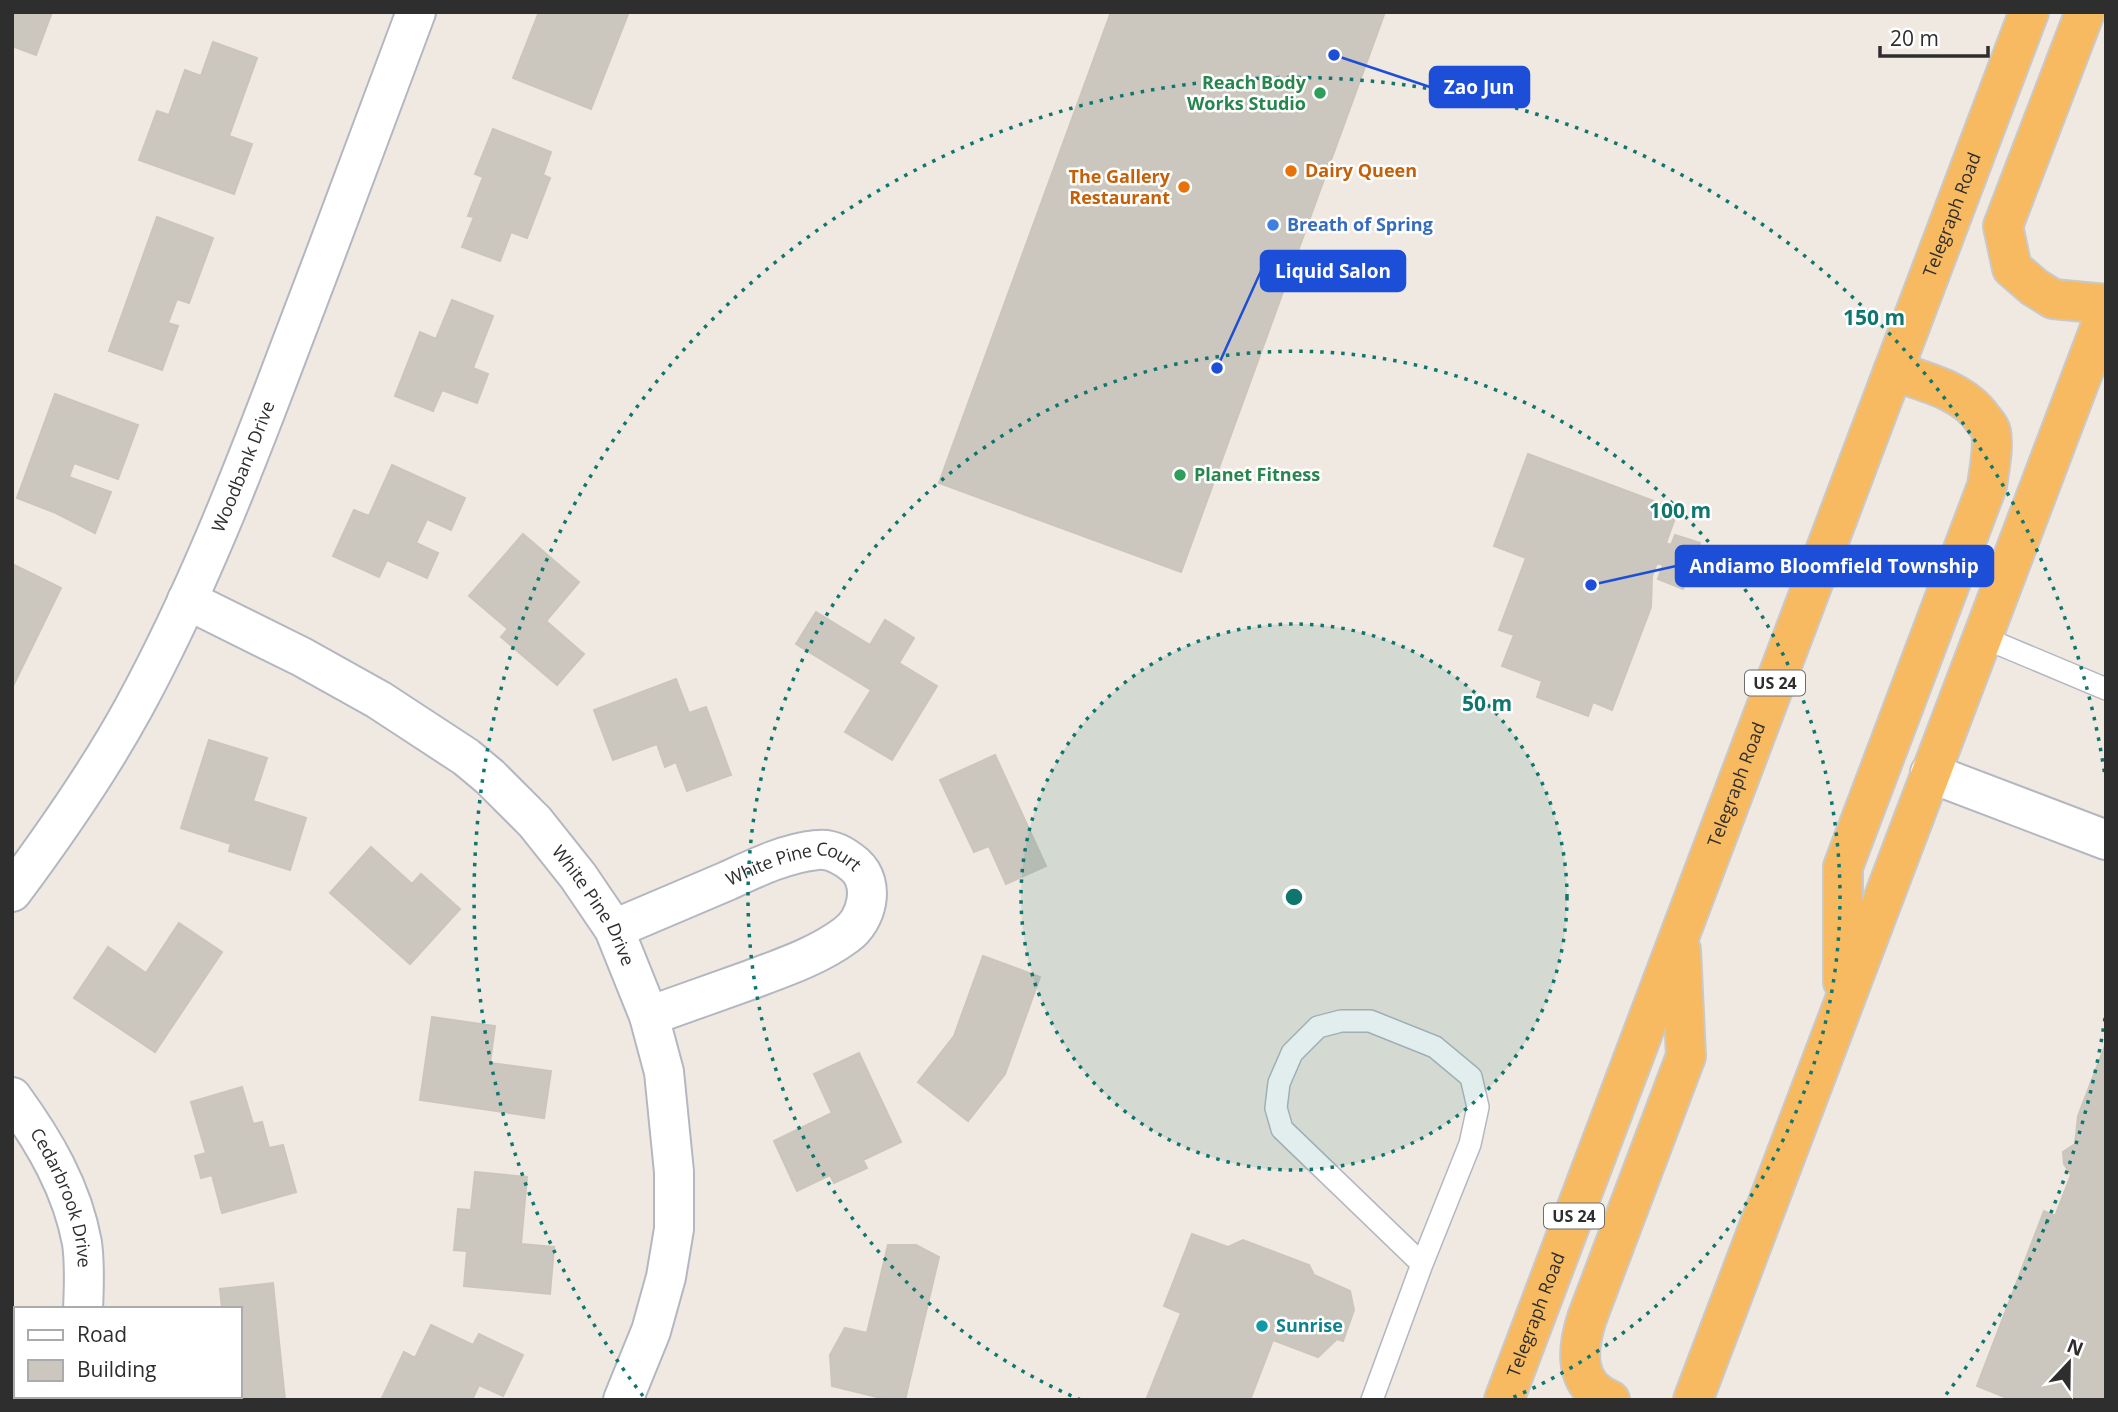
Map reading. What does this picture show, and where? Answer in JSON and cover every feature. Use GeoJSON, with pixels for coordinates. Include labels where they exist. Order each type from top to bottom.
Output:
{"type":"FeatureCollection","features":[{"type":"Feature","properties":{"kind":"highway","name":"Telegraph Road"},"geometry":{"type":"LineString","coordinates":[[1504,1400],[2029,12]]}},
{"type":"Feature","properties":{"kind":"highway"},"geometry":{"type":"LineString","coordinates":[[2085,12],[2003,226],[2012,268],[2034,287],[2053,299],[2106,304]]}},
{"type":"Feature","properties":{"kind":"highway"},"geometry":{"type":"LineString","coordinates":[[1693,1400],[2106,312]]}},
{"type":"Feature","properties":{"kind":"highway"},"geometry":{"type":"LineString","coordinates":[[1843,1005],[1843,867],[1987,486],[1990,463],[1991,430],[1975,408],[1935,386],[1893,371]]}},
{"type":"Feature","properties":{"kind":"highway"},"geometry":{"type":"LineString","coordinates":[[1610,1400],[1593,1389],[1585,1378],[1580,1365],[1579,1350],[1587,1318],[1686,1056],[1681,933]]}},
{"type":"Feature","properties":{"kind":"street","name":"Woodbank Drive"},"geometry":{"type":"LineString","coordinates":[[12,892],[62,823],[133,709],[209,554],[275,388],[416,12]]}},
{"type":"Feature","properties":{"kind":"street","name":"White Pine Drive"},"geometry":{"type":"LineString","coordinates":[[187,600],[358,688],[466,757],[535,822],[578,876],[614,929],[649,1016],[664,1072],[674,1172],[674,1229],[666,1276],[651,1331],[623,1400]]}},
{"type":"Feature","properties":{"kind":"street"},"geometry":{"type":"LineString","coordinates":[[1930,773],[2106,840]]}},
{"type":"Feature","properties":{"kind":"street","name":"White Pine Court"},"geometry":{"type":"LineString","coordinates":[[614,929],[746,872],[807,851],[835,851],[860,870],[867,884],[867,900],[862,917],[849,933],[828,947],[781,968],[649,1016]]}},
{"type":"Feature","properties":{"kind":"street","name":"Cedarbrook Drive"},"geometry":{"type":"LineString","coordinates":[[12,1097],[36,1128],[54,1159],[69,1200],[82,1244],[83,1307]]}},
{"type":"Feature","properties":{"kind":"lane"},"geometry":{"type":"LineString","coordinates":[[1982,637],[2106,689]]}},
{"type":"Feature","properties":{"kind":"lane"},"geometry":{"type":"LineString","coordinates":[[1372,1400],[1470,1144],[1478,1107],[1471,1077],[1435,1047],[1370,1021],[1341,1021],[1318,1027],[1292,1053],[1279,1083],[1276,1108],[1282,1129],[1422,1264]]}},
{"type":"Feature","properties":{"kind":"building"},"geometry":{"type":"Polygon","coordinates":[[[12,12],[52,12],[36,55],[12,46],[12,12]]]}},
{"type":"Feature","properties":{"kind":"building"},"geometry":{"type":"Polygon","coordinates":[[[539,12],[628,14],[591,109],[513,78],[539,12]]]}},
{"type":"Feature","properties":{"kind":"building"},"geometry":{"type":"Polygon","coordinates":[[[1111,12],[1385,12],[1181,572],[939,483],[1111,12]]]}},
{"type":"Feature","properties":{"kind":"building"},"geometry":{"type":"Polygon","coordinates":[[[213,42],[257,58],[229,136],[252,144],[234,194],[139,160],[157,111],[169,115],[185,70],[201,76],[213,42]]]}},
{"type":"Feature","properties":{"kind":"building"},"geometry":{"type":"Polygon","coordinates":[[[493,129],[551,152],[543,175],[550,178],[527,238],[511,232],[500,261],[462,247],[474,217],[468,216],[483,177],[475,174],[493,129]]]}},
{"type":"Feature","properties":{"kind":"building"},"geometry":{"type":"Polygon","coordinates":[[[157,217],[213,238],[189,303],[177,299],[168,323],[178,326],[162,370],[109,351],[157,217]]]}},
{"type":"Feature","properties":{"kind":"building"},"geometry":{"type":"Polygon","coordinates":[[[452,300],[493,316],[473,368],[488,374],[477,403],[442,390],[433,411],[395,396],[420,332],[436,339],[452,300]]]}},
{"type":"Feature","properties":{"kind":"building"},"geometry":{"type":"Polygon","coordinates":[[[55,394],[138,425],[118,479],[74,463],[69,477],[111,492],[95,533],[56,513],[17,498],[55,394]]]}},
{"type":"Feature","properties":{"kind":"building"},"geometry":{"type":"Polygon","coordinates":[[[1528,454],[1678,510],[1666,543],[1671,545],[1675,535],[1700,543],[1683,589],[1658,579],[1663,565],[1657,563],[1652,576],[1651,607],[1612,710],[1593,702],[1588,716],[1537,697],[1542,681],[1502,666],[1514,635],[1499,630],[1526,558],[1494,546],[1528,454]]]}},
{"type":"Feature","properties":{"kind":"building"},"geometry":{"type":"Polygon","coordinates":[[[392,465],[465,498],[451,530],[427,519],[416,543],[438,553],[427,578],[387,560],[379,577],[333,556],[354,510],[369,516],[392,465]]]}},
{"type":"Feature","properties":{"kind":"building"},"geometry":{"type":"Polygon","coordinates":[[[523,534],[579,582],[546,621],[584,654],[557,685],[501,637],[508,629],[469,596],[523,534]]]}},
{"type":"Feature","properties":{"kind":"building"},"geometry":{"type":"Polygon","coordinates":[[[12,564],[61,588],[12,688],[12,564]]]}},
{"type":"Feature","properties":{"kind":"building"},"geometry":{"type":"Polygon","coordinates":[[[816,612],[870,645],[885,620],[914,638],[899,663],[937,686],[892,760],[845,732],[871,690],[796,644],[816,612]]]}},
{"type":"Feature","properties":{"kind":"building"},"geometry":{"type":"Polygon","coordinates":[[[676,679],[689,713],[706,707],[731,775],[687,791],[676,762],[665,767],[657,744],[613,760],[594,710],[676,679]]]}},
{"type":"Feature","properties":{"kind":"building"},"geometry":{"type":"Polygon","coordinates":[[[209,740],[267,758],[253,801],[306,818],[290,870],[229,851],[231,844],[181,828],[209,740]]]}},
{"type":"Feature","properties":{"kind":"building"},"geometry":{"type":"Polygon","coordinates":[[[995,755],[1046,866],[1006,884],[989,846],[974,852],[940,780],[995,755]]]}},
{"type":"Feature","properties":{"kind":"building"},"geometry":{"type":"Polygon","coordinates":[[[371,847],[412,884],[421,874],[460,909],[410,964],[330,893],[371,847]]]}},
{"type":"Feature","properties":{"kind":"building"},"geometry":{"type":"Polygon","coordinates":[[[179,923],[222,952],[155,1052],[74,998],[108,947],[146,973],[179,923]]]}},
{"type":"Feature","properties":{"kind":"building"},"geometry":{"type":"Polygon","coordinates":[[[983,956],[1040,977],[1005,1074],[968,1121],[918,1082],[954,1036],[983,956]]]}},
{"type":"Feature","properties":{"kind":"building"},"geometry":{"type":"Polygon","coordinates":[[[432,1017],[495,1026],[490,1063],[551,1071],[544,1118],[420,1100],[432,1017]]]}},
{"type":"Feature","properties":{"kind":"building"},"geometry":{"type":"Polygon","coordinates":[[[2106,1043],[2106,1400],[2012,1400],[1977,1386],[2044,1211],[2055,1216],[2071,1175],[2064,1164],[2063,1152],[2075,1144],[2078,1116],[2106,1043]]]}},
{"type":"Feature","properties":{"kind":"building"},"geometry":{"type":"Polygon","coordinates":[[[859,1053],[901,1142],[863,1160],[867,1168],[834,1183],[830,1175],[797,1191],[774,1141],[832,1113],[814,1074],[859,1053]]]}},
{"type":"Feature","properties":{"kind":"building"},"geometry":{"type":"Polygon","coordinates":[[[242,1087],[253,1124],[262,1122],[269,1148],[283,1145],[296,1192],[222,1213],[212,1175],[201,1178],[195,1156],[206,1153],[191,1102],[242,1087]]]}},
{"type":"Feature","properties":{"kind":"building"},"geometry":{"type":"Polygon","coordinates":[[[475,1172],[527,1177],[521,1244],[554,1247],[550,1294],[464,1286],[467,1251],[454,1250],[458,1209],[471,1210],[475,1172]]]}},
{"type":"Feature","properties":{"kind":"building","name":"Sunrise"},"geometry":{"type":"Polygon","coordinates":[[[1192,1234],[1228,1247],[1243,1240],[1309,1265],[1314,1275],[1350,1291],[1354,1310],[1343,1341],[1337,1339],[1318,1357],[1273,1340],[1250,1400],[1146,1400],[1181,1313],[1164,1306],[1192,1234]]]}},
{"type":"Feature","properties":{"kind":"building"},"geometry":{"type":"Polygon","coordinates":[[[888,1245],[916,1245],[939,1257],[905,1400],[889,1400],[832,1386],[830,1355],[845,1328],[867,1333],[888,1245]]]}},
{"type":"Feature","properties":{"kind":"building"},"geometry":{"type":"Polygon","coordinates":[[[273,1283],[285,1400],[231,1400],[242,1398],[242,1307],[222,1307],[220,1289],[273,1283]]]}},
{"type":"Feature","properties":{"kind":"building"},"geometry":{"type":"Polygon","coordinates":[[[431,1325],[473,1345],[479,1334],[523,1355],[503,1396],[479,1385],[472,1400],[381,1400],[404,1352],[415,1358],[431,1325]]]}},
{"type":"Feature","properties":{"kind":"place","name":"Zao Jun"},"geometry":{"type":"Point","coordinates":[1334,55]}},
{"type":"Feature","properties":{"kind":"place","name":"Reach Body Works Studio"},"geometry":{"type":"Point","coordinates":[1320,93]}},
{"type":"Feature","properties":{"kind":"place","name":"Dairy Queen"},"geometry":{"type":"Point","coordinates":[1291,171]}},
{"type":"Feature","properties":{"kind":"place","name":"The Gallery Restaurant"},"geometry":{"type":"Point","coordinates":[1184,187]}},
{"type":"Feature","properties":{"kind":"place","name":"Breath of Spring"},"geometry":{"type":"Point","coordinates":[1273,225]}},
{"type":"Feature","properties":{"kind":"place","name":"Liquid Salon"},"geometry":{"type":"Point","coordinates":[1217,368]}},
{"type":"Feature","properties":{"kind":"place","name":"Planet Fitness"},"geometry":{"type":"Point","coordinates":[1180,475]}},
{"type":"Feature","properties":{"kind":"place","name":"Andiamo Bloomfield Township"},"geometry":{"type":"Point","coordinates":[1591,585]}},
{"type":"Feature","properties":{"kind":"place","name":"Sunrise"},"geometry":{"type":"Point","coordinates":[1262,1326]}}]}
